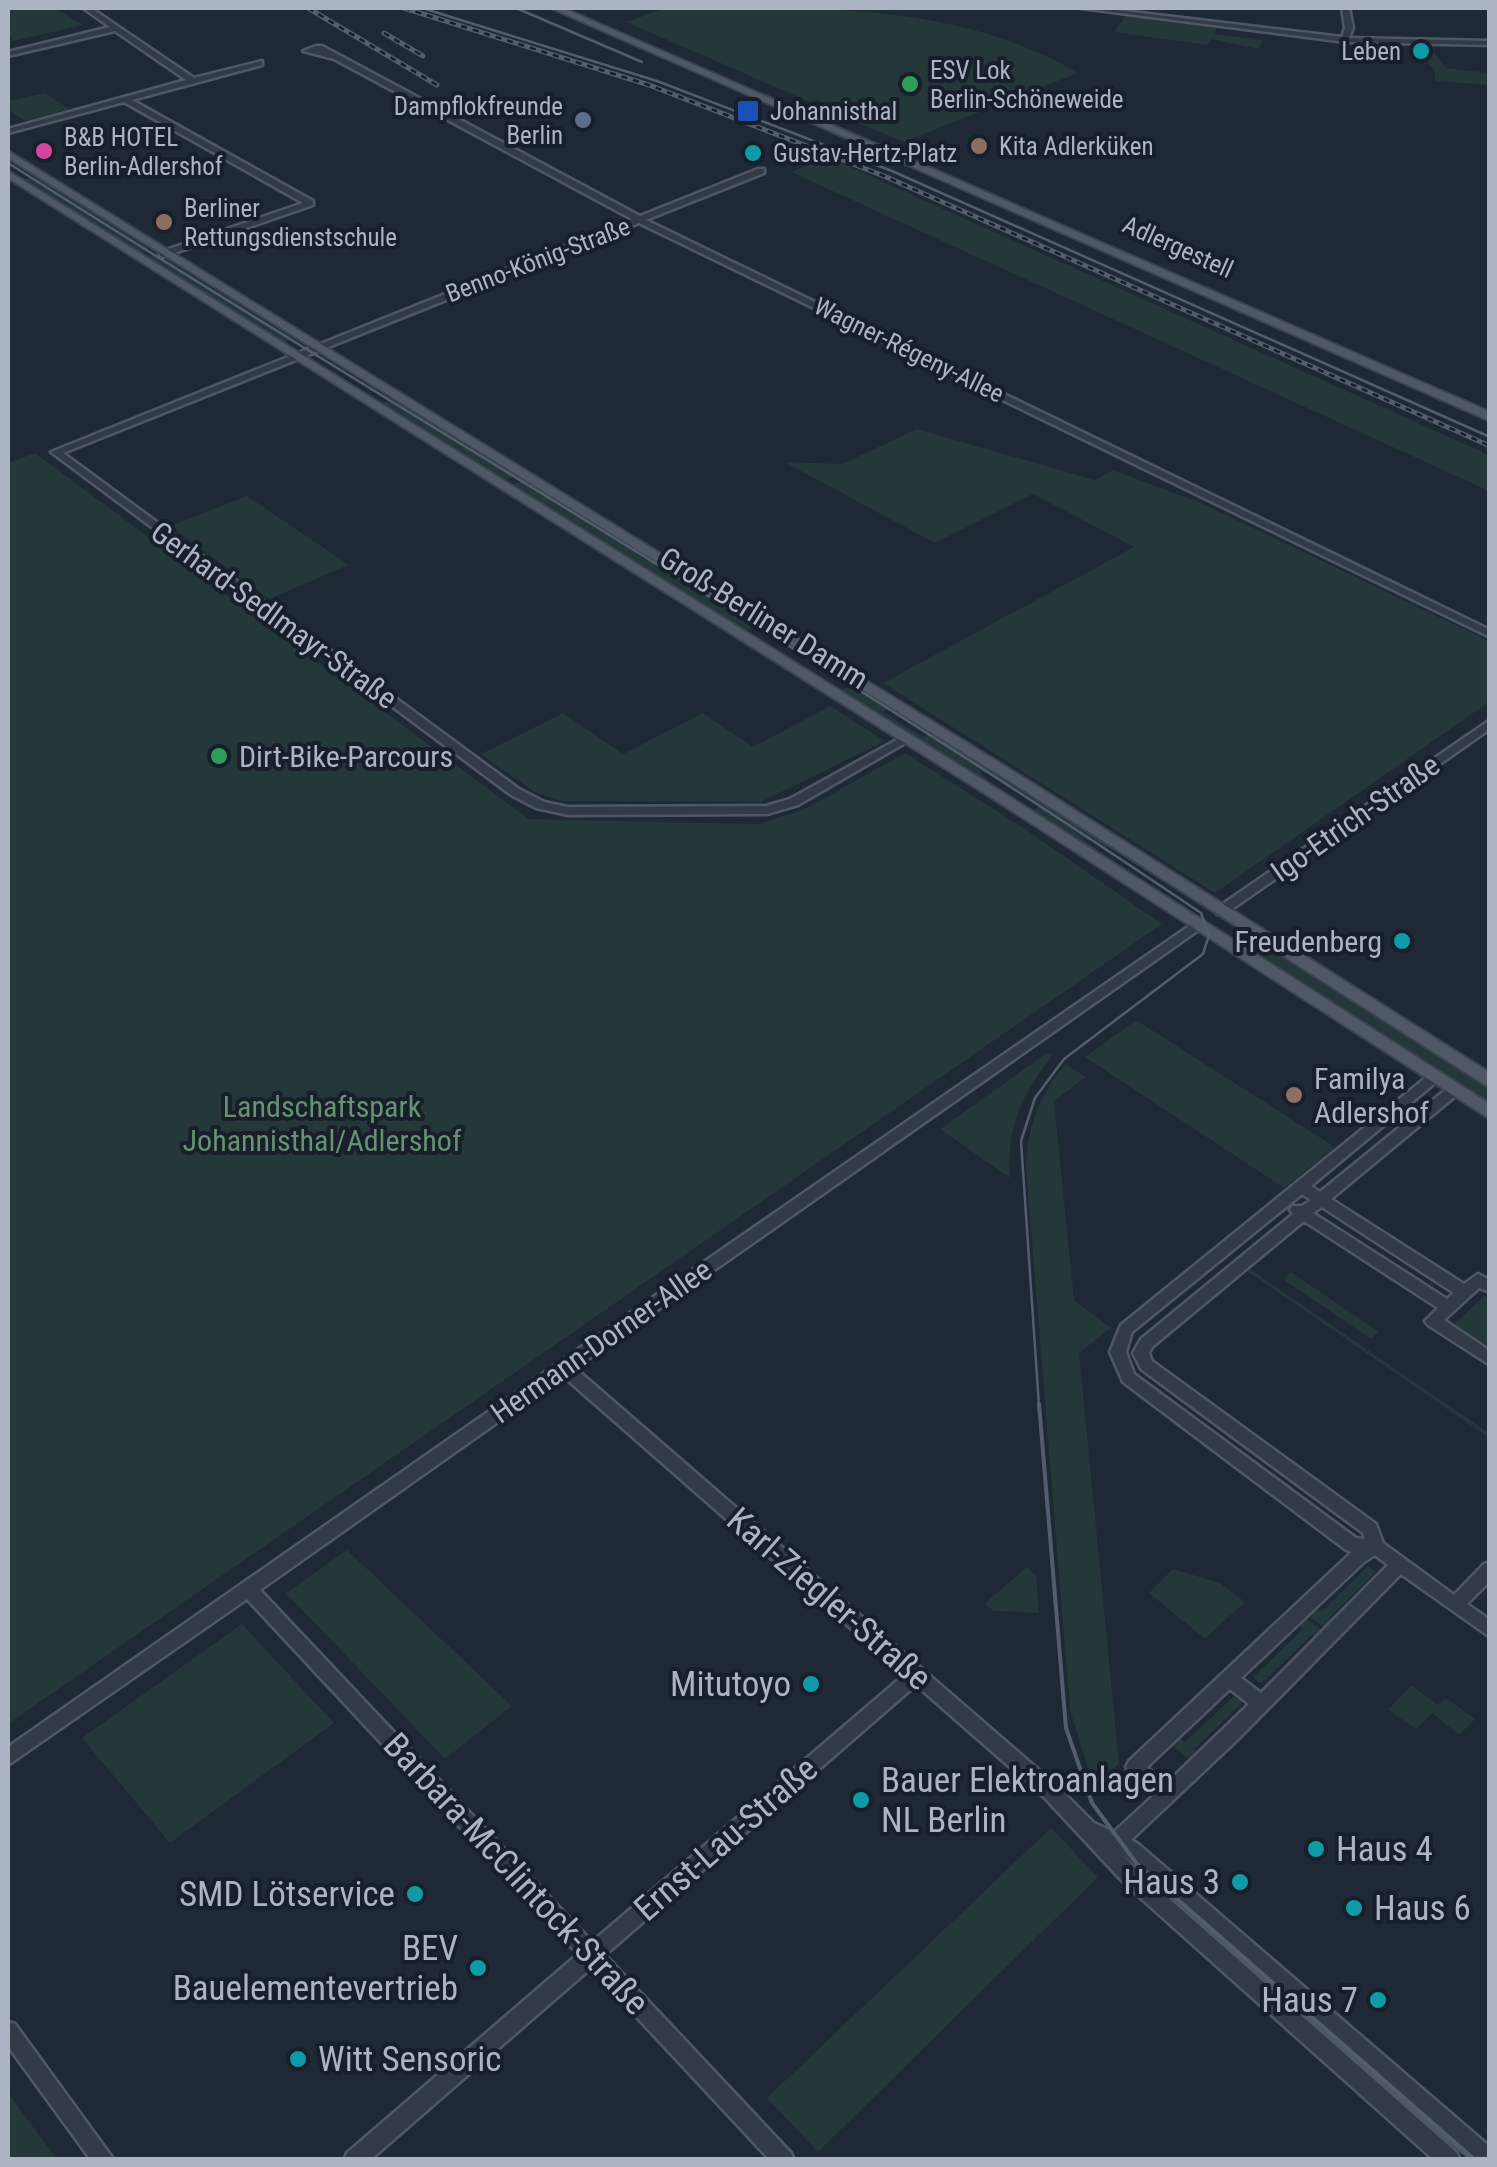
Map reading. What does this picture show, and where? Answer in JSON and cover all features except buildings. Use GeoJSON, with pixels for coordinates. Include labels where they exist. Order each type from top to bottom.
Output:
{"type":"FeatureCollection","features":[{"type":"Feature","properties":{"kind":"main road","name":"Adlergestell"},"geometry":{"type":"LineString","coordinates":[[556,8],[1307,332],[1490,416]]}},
{"type":"Feature","properties":{"kind":"main road","name":"Adlergestell"},"geometry":{"type":"LineString","coordinates":[[572,8],[1022,208]]}},
{"type":"Feature","properties":{"kind":"main road","name":"Groß-Berliner Damm"},"geometry":{"type":"LineString","coordinates":[[8,154],[1490,1082]]}},
{"type":"Feature","properties":{"kind":"main road","name":"Groß-Berliner Damm"},"geometry":{"type":"LineString","coordinates":[[8,174],[906,738],[1490,1113]]}},
{"type":"Feature","properties":{"kind":"main road","name":"Adlergestell"},"geometry":{"type":"LineString","coordinates":[[1307,332],[1490,406]]}},
{"type":"Feature","properties":{"kind":"main road"},"geometry":{"type":"LineString","coordinates":[[1195,926],[1221,911]]}},
{"type":"Feature","properties":{"kind":"street"},"geometry":{"type":"LineString","coordinates":[[87,8],[192,80]]}},
{"type":"Feature","properties":{"kind":"street"},"geometry":{"type":"LineString","coordinates":[[1085,8],[1345,40],[1490,43]]}},
{"type":"Feature","properties":{"kind":"street"},"geometry":{"type":"LineString","coordinates":[[1345,40],[1349,28],[1346,8]]}},
{"type":"Feature","properties":{"kind":"street"},"geometry":{"type":"LineString","coordinates":[[8,54],[116,28]]}},
{"type":"Feature","properties":{"kind":"street","name":"Wagner-Régeny-Allee"},"geometry":{"type":"LineString","coordinates":[[332,58],[642,220],[1490,634]]}},
{"type":"Feature","properties":{"kind":"street"},"geometry":{"type":"LineString","coordinates":[[8,131],[259,62]]}},
{"type":"Feature","properties":{"kind":"street"},"geometry":{"type":"LineString","coordinates":[[124,99],[310,203],[163,254]]}},
{"type":"Feature","properties":{"kind":"street","name":"Benno-König-Straße"},"geometry":{"type":"LineString","coordinates":[[295,357],[761,171]]}},
{"type":"Feature","properties":{"kind":"street","name":"Gerhard-Sedlmayr-Straße"},"geometry":{"type":"LineString","coordinates":[[295,357],[56,452],[515,792],[540,806],[568,810],[767,810],[794,802],[906,738]]}},
{"type":"Feature","properties":{"kind":"street","name":"Igo-Etrich-Straße"},"geometry":{"type":"LineString","coordinates":[[1221,911],[1490,723]]}},
{"type":"Feature","properties":{"kind":"street","name":"Hermann-Dorner-Allee"},"geometry":{"type":"LineString","coordinates":[[8,1757],[1195,926]]}},
{"type":"Feature","properties":{"kind":"street"},"geometry":{"type":"LineString","coordinates":[[1434,1078],[1126,1329],[1118,1352],[1128,1378],[1352,1544],[1376,1547],[1490,1630]]}},
{"type":"Feature","properties":{"kind":"street"},"geometry":{"type":"LineString","coordinates":[[1376,1547],[1370,1529],[1146,1365],[1141,1354],[1146,1343],[1454,1090]]}},
{"type":"Feature","properties":{"kind":"street"},"geometry":{"type":"LineString","coordinates":[[1302,1187],[1465,1292]]}},
{"type":"Feature","properties":{"kind":"street"},"geometry":{"type":"LineString","coordinates":[[1284,1202],[1448,1307]]}},
{"type":"Feature","properties":{"kind":"street"},"geometry":{"type":"LineString","coordinates":[[1490,1287],[1478,1280],[1433,1320],[1490,1359]]}},
{"type":"Feature","properties":{"kind":"street"},"geometry":{"type":"LineString","coordinates":[[1118,1352],[1141,1354]]}},
{"type":"Feature","properties":{"kind":"street","name":"Karl-Ziegler-Straße"},"geometry":{"type":"LineString","coordinates":[[563,1367],[1112,1846],[1450,2160]]}},
{"type":"Feature","properties":{"kind":"street"},"geometry":{"type":"LineString","coordinates":[[1166,1796],[1135,1768],[1358,1556],[1376,1547]]}},
{"type":"Feature","properties":{"kind":"street"},"geometry":{"type":"LineString","coordinates":[[1112,1846],[1399,1564]]}},
{"type":"Feature","properties":{"kind":"street"},"geometry":{"type":"LineString","coordinates":[[1455,1605],[1490,1570]]}},
{"type":"Feature","properties":{"kind":"street","name":"Barbara-McClintock-Straße"},"geometry":{"type":"LineString","coordinates":[[248,1588],[784,2160]]}},
{"type":"Feature","properties":{"kind":"street","name":"Ernst-Lau-Straße"},"geometry":{"type":"LineString","coordinates":[[354,2160],[916,1675]]}},
{"type":"Feature","properties":{"kind":"street"},"geometry":{"type":"LineString","coordinates":[[1230,1679],[1261,1703]]}},
{"type":"Feature","properties":{"kind":"street","name":"Karl-Ziegler-Straße"},"geometry":{"type":"LineString","coordinates":[[1112,1846],[1234,1936],[1489,2160]]}},
{"type":"Feature","properties":{"kind":"street"},"geometry":{"type":"LineString","coordinates":[[8,2030],[104,2160]]}},
{"type":"Feature","properties":{"kind":"green space"},"geometry":{"type":"Polygon","coordinates":[[[8,8],[55,8],[83,25],[13,41],[8,32],[8,8]]]}},
{"type":"Feature","properties":{"kind":"green space"},"geometry":{"type":"Polygon","coordinates":[[[561,8],[567,8],[1012,201],[970,186],[561,8]]]}},
{"type":"Feature","properties":{"kind":"green space","name":"ESV Lok Berlin-Schöneweide"},"geometry":{"type":"Polygon","coordinates":[[[666,8],[826,9],[930,20],[1030,49],[1078,73],[904,142],[842,116],[848,112],[817,100],[810,102],[626,22],[666,8]]]}},
{"type":"Feature","properties":{"kind":"green space"},"geometry":{"type":"Polygon","coordinates":[[[1126,14],[1216,28],[1215,34],[1263,40],[1258,49],[1211,39],[1207,45],[1114,32],[1126,14]]]}},
{"type":"Feature","properties":{"kind":"green space"},"geometry":{"type":"Polygon","coordinates":[[[1414,47],[1431,48],[1446,68],[1489,73],[1489,85],[1435,81],[1435,70],[1425,60],[1413,59],[1414,47]]]}},
{"type":"Feature","properties":{"kind":"green space"},"geometry":{"type":"Polygon","coordinates":[[[45,93],[69,109],[25,121],[8,109],[8,101],[45,93]]]}},
{"type":"Feature","properties":{"kind":"green space"},"geometry":{"type":"Polygon","coordinates":[[[828,157],[1489,455],[1489,491],[791,172],[828,157]]]}},
{"type":"Feature","properties":{"kind":"green space"},"geometry":{"type":"Polygon","coordinates":[[[35,176],[148,251],[136,254],[22,180],[35,176]]]}},
{"type":"Feature","properties":{"kind":"green space"},"geometry":{"type":"Polygon","coordinates":[[[156,253],[294,339],[280,344],[144,259],[156,253]]]}},
{"type":"Feature","properties":{"kind":"green space"},"geometry":{"type":"Polygon","coordinates":[[[393,400],[516,476],[502,482],[376,404],[393,400]]]}},
{"type":"Feature","properties":{"kind":"green space"},"geometry":{"type":"Polygon","coordinates":[[[917,429],[1095,480],[1113,470],[1203,504],[1489,641],[1489,702],[1215,893],[883,683],[1134,547],[1033,494],[935,543],[784,462],[842,464],[917,429]]]}},
{"type":"Feature","properties":{"kind":"green space","name":"Landschaftspark Johannisthal/Adlershof"},"geometry":{"type":"Polygon","coordinates":[[[35,453],[529,819],[759,824],[803,810],[905,753],[1022,827],[1162,924],[8,1724],[8,463],[35,453]]]}},
{"type":"Feature","properties":{"kind":"green space"},"geometry":{"type":"Polygon","coordinates":[[[525,481],[753,622],[750,624],[754,627],[743,633],[512,488],[512,484],[525,481]]]}},
{"type":"Feature","properties":{"kind":"green space"},"geometry":{"type":"Polygon","coordinates":[[[247,496],[349,565],[269,599],[170,526],[247,496]]]}},
{"type":"Feature","properties":{"kind":"green space"},"geometry":{"type":"Polygon","coordinates":[[[853,684],[891,707],[883,712],[923,737],[932,732],[1110,845],[1105,848],[1079,836],[1099,851],[1094,854],[1031,812],[1039,806],[984,771],[980,773],[989,780],[984,783],[838,692],[853,684]]]}},
{"type":"Feature","properties":{"kind":"green space"},"geometry":{"type":"Polygon","coordinates":[[[830,706],[885,741],[761,802],[562,801],[535,792],[481,754],[563,713],[623,754],[703,713],[753,747],[830,706]]]}},
{"type":"Feature","properties":{"kind":"green space"},"geometry":{"type":"Polygon","coordinates":[[[1242,931],[1489,1086],[1489,1107],[1229,943],[1242,931]]]}},
{"type":"Feature","properties":{"kind":"green space"},"geometry":{"type":"Polygon","coordinates":[[[1136,1020],[1335,1147],[1284,1188],[1085,1057],[1136,1020]]]}},
{"type":"Feature","properties":{"kind":"green space"},"geometry":{"type":"Polygon","coordinates":[[[1048,1052],[1053,1055],[1018,1112],[1011,1143],[1010,1178],[940,1129],[1048,1052]]]}},
{"type":"Feature","properties":{"kind":"green space"},"geometry":{"type":"Polygon","coordinates":[[[1066,1064],[1086,1077],[1054,1101],[1074,1300],[1111,1328],[1079,1353],[1119,1763],[1094,1788],[1070,1710],[1026,1168],[1036,1112],[1048,1087],[1066,1064]]]}},
{"type":"Feature","properties":{"kind":"green space"},"geometry":{"type":"Polygon","coordinates":[[[1250,1269],[1489,1433],[1489,1438],[1247,1271],[1250,1269]]]}},
{"type":"Feature","properties":{"kind":"green space"},"geometry":{"type":"Polygon","coordinates":[[[1291,1272],[1379,1332],[1371,1339],[1283,1279],[1291,1272]]]}},
{"type":"Feature","properties":{"kind":"green space"},"geometry":{"type":"Polygon","coordinates":[[[1484,1296],[1489,1297],[1489,1354],[1455,1332],[1455,1323],[1484,1296]]]}},
{"type":"Feature","properties":{"kind":"green space"},"geometry":{"type":"Polygon","coordinates":[[[347,1550],[512,1706],[445,1759],[286,1593],[347,1550]]]}},
{"type":"Feature","properties":{"kind":"green space"},"geometry":{"type":"Polygon","coordinates":[[[1368,1566],[1376,1572],[1329,1618],[1336,1625],[1330,1632],[1305,1613],[1312,1606],[1321,1612],[1368,1566]]]}},
{"type":"Feature","properties":{"kind":"green space"},"geometry":{"type":"Polygon","coordinates":[[[1027,1567],[1036,1575],[1039,1613],[994,1611],[984,1604],[1027,1567]]]}},
{"type":"Feature","properties":{"kind":"green space"},"geometry":{"type":"Polygon","coordinates":[[[1173,1569],[1220,1583],[1245,1602],[1205,1639],[1149,1593],[1173,1569]]]}},
{"type":"Feature","properties":{"kind":"green space"},"geometry":{"type":"Polygon","coordinates":[[[1302,1616],[1327,1634],[1321,1641],[1312,1635],[1261,1684],[1253,1677],[1303,1629],[1296,1622],[1302,1616]]]}},
{"type":"Feature","properties":{"kind":"green space"},"geometry":{"type":"Polygon","coordinates":[[[242,1624],[334,1723],[170,1843],[82,1738],[242,1624]]]}},
{"type":"Feature","properties":{"kind":"green space"},"geometry":{"type":"Polygon","coordinates":[[[1411,1685],[1438,1705],[1446,1698],[1475,1719],[1459,1735],[1432,1713],[1416,1729],[1388,1710],[1411,1685]]]}},
{"type":"Feature","properties":{"kind":"green space"},"geometry":{"type":"Polygon","coordinates":[[[1237,1693],[1245,1700],[1194,1749],[1202,1757],[1194,1764],[1170,1743],[1177,1736],[1185,1742],[1237,1693]]]}},
{"type":"Feature","properties":{"kind":"green space"},"geometry":{"type":"Polygon","coordinates":[[[1051,1828],[1098,1877],[818,2152],[767,2098],[1051,1828]]]}},
{"type":"Feature","properties":{"kind":"green space"},"geometry":{"type":"Polygon","coordinates":[[[8,2093],[57,2159],[8,2159],[8,2093]]]}},
{"type":"Feature","properties":{"kind":"tram line"},"geometry":{"type":"LineString","coordinates":[[422,8],[657,81],[892,171],[1490,437]]}},
{"type":"Feature","properties":{"kind":"tram line"},"geometry":{"type":"LineString","coordinates":[[516,8],[642,62]]}},
{"type":"Feature","properties":{"kind":"tram line"},"geometry":{"type":"LineString","coordinates":[[8,163],[757,626],[1201,913],[1209,935],[1203,954],[1064,1059],[1035,1098],[1021,1141],[1039,1406]]}},
{"type":"Feature","properties":{"kind":"tram line"},"geometry":{"type":"LineString","coordinates":[[1039,1404],[1066,1728],[1092,1803],[1137,1864],[1475,2160]]}},
{"type":"Feature","properties":{"kind":"railway"},"geometry":{"type":"LineString","coordinates":[[308,8],[437,85]]}},
{"type":"Feature","properties":{"kind":"railway"},"geometry":{"type":"LineString","coordinates":[[404,8],[649,85],[884,176],[1490,446]]}},
{"type":"Feature","properties":{"kind":"railway"},"geometry":{"type":"LineString","coordinates":[[384,33],[423,56]]}},
{"type":"Feature","properties":{"kind":"place","name":"Leben"},"geometry":{"type":"Point","coordinates":[1421,51]}},
{"type":"Feature","properties":{"kind":"place","name":"ESV Lok Berlin-Schöneweide"},"geometry":{"type":"Point","coordinates":[910,84]}},
{"type":"Feature","properties":{"kind":"place","name":"Johannisthal"},"geometry":{"type":"Point","coordinates":[748,111]}},
{"type":"Feature","properties":{"kind":"place","name":"Dampflokfreunde Berlin"},"geometry":{"type":"Point","coordinates":[583,120]}},
{"type":"Feature","properties":{"kind":"place","name":"Kita Adlerküken"},"geometry":{"type":"Point","coordinates":[979,146]}},
{"type":"Feature","properties":{"kind":"place","name":"B&B HOTEL Berlin-Adlershof"},"geometry":{"type":"Point","coordinates":[44,151]}},
{"type":"Feature","properties":{"kind":"place","name":"Gustav-Hertz-Platz"},"geometry":{"type":"Point","coordinates":[753,153]}},
{"type":"Feature","properties":{"kind":"place","name":"Berliner Rettungsdienstschule"},"geometry":{"type":"Point","coordinates":[164,222]}},
{"type":"Feature","properties":{"kind":"place","name":"Dirt-Bike-Parcours"},"geometry":{"type":"Point","coordinates":[219,756]}},
{"type":"Feature","properties":{"kind":"place","name":"Freudenberg"},"geometry":{"type":"Point","coordinates":[1402,941]}},
{"type":"Feature","properties":{"kind":"place","name":"Familya Adlershof"},"geometry":{"type":"Point","coordinates":[1294,1095]}},
{"type":"Feature","properties":{"kind":"place","name":"Mitutoyo"},"geometry":{"type":"Point","coordinates":[811,1684]}},
{"type":"Feature","properties":{"kind":"place","name":"Bauer Elektroanlagen NL Berlin"},"geometry":{"type":"Point","coordinates":[861,1800]}},
{"type":"Feature","properties":{"kind":"place","name":"Haus 4"},"geometry":{"type":"Point","coordinates":[1316,1849]}},
{"type":"Feature","properties":{"kind":"place","name":"Haus 3"},"geometry":{"type":"Point","coordinates":[1240,1882]}},
{"type":"Feature","properties":{"kind":"place","name":"SMD Lötservice"},"geometry":{"type":"Point","coordinates":[415,1894]}},
{"type":"Feature","properties":{"kind":"place","name":"Haus 6"},"geometry":{"type":"Point","coordinates":[1354,1908]}},
{"type":"Feature","properties":{"kind":"place","name":"BEV Bauelementevertrieb"},"geometry":{"type":"Point","coordinates":[478,1968]}},
{"type":"Feature","properties":{"kind":"place","name":"Haus 7"},"geometry":{"type":"Point","coordinates":[1378,2000]}},
{"type":"Feature","properties":{"kind":"place","name":"Witt Sensoric"},"geometry":{"type":"Point","coordinates":[298,2059]}}]}
